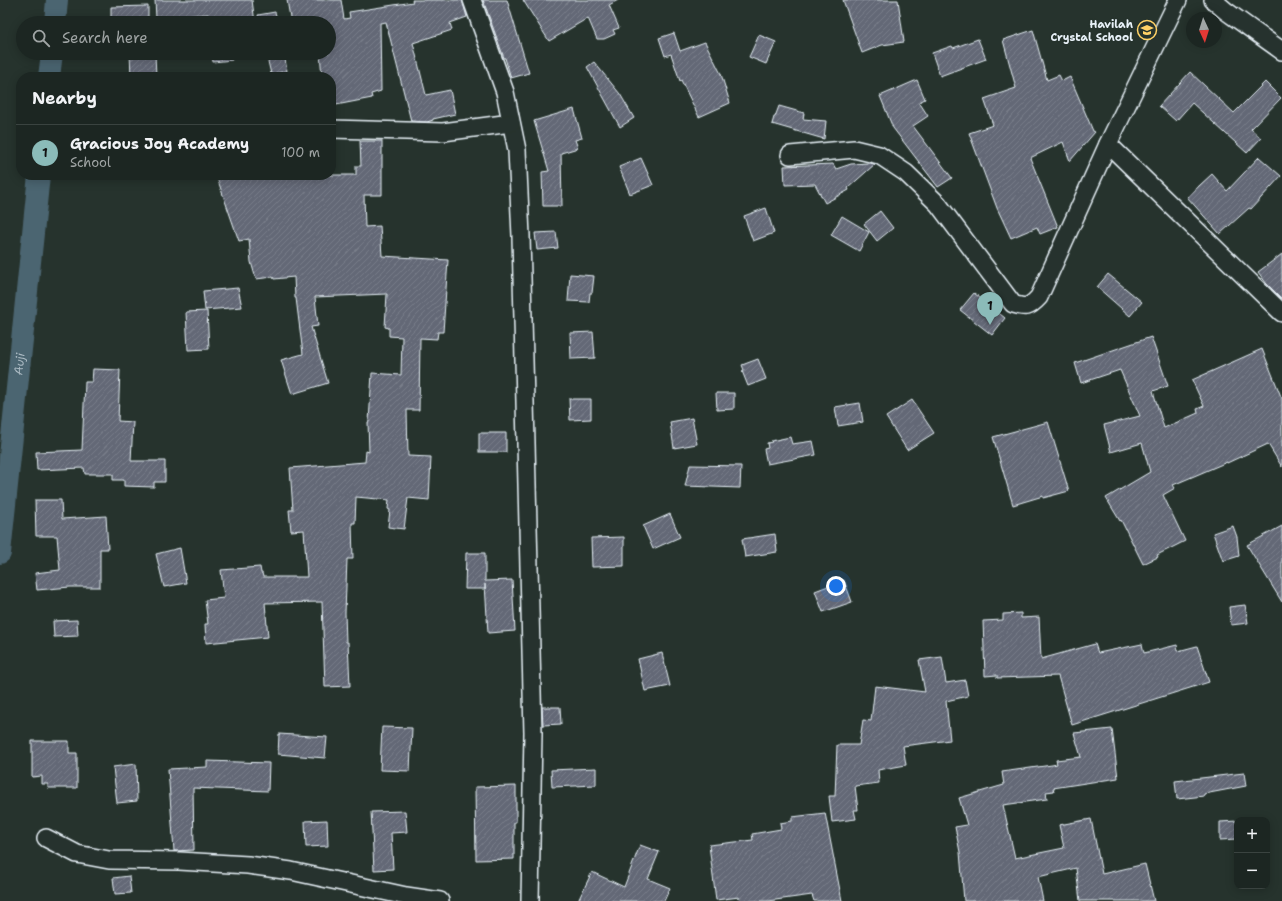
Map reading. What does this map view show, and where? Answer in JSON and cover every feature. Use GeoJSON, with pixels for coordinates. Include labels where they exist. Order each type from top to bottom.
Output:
{"type":"FeatureCollection","features":[{"type":"Feature","properties":{"kind":"street"},"geometry":{"type":"LineString","coordinates":[[472,0],[505,92],[517,150],[521,236],[533,733],[530,901]]}},
{"type":"Feature","properties":{"kind":"street"},"geometry":{"type":"LineString","coordinates":[[790,154],[854,149],[879,154],[906,173],[938,204],[1013,304],[1024,307],[1031,305],[1038,297],[1108,144],[1178,0]]}},
{"type":"Feature","properties":{"kind":"street"},"geometry":{"type":"LineString","coordinates":[[1213,0],[1282,51]]}},
{"type":"Feature","properties":{"kind":"street"},"geometry":{"type":"LineString","coordinates":[[336,129],[443,132],[511,122]]}},
{"type":"Feature","properties":{"kind":"street"},"geometry":{"type":"LineString","coordinates":[[1108,144],[1282,313]]}},
{"type":"Feature","properties":{"kind":"street"},"geometry":{"type":"LineString","coordinates":[[46,838],[77,854],[109,860],[179,861],[248,865],[291,871],[406,896],[440,901]]}},
{"type":"Feature","properties":{"kind":"building"},"geometry":{"type":"Polygon","coordinates":[[[155,0],[252,0],[254,16],[208,16],[208,14],[156,16],[155,0]]]}},
{"type":"Feature","properties":{"kind":"building"},"geometry":{"type":"Polygon","coordinates":[[[287,0],[341,0],[344,19],[350,18],[349,12],[413,2],[412,0],[462,0],[467,17],[450,23],[452,30],[413,43],[426,95],[450,90],[455,114],[433,119],[427,122],[411,121],[386,22],[380,23],[381,91],[371,94],[372,98],[336,105],[336,72],[322,72],[321,60],[336,60],[336,16],[290,16],[287,0]]]}},
{"type":"Feature","properties":{"kind":"building"},"geometry":{"type":"Polygon","coordinates":[[[483,0],[507,0],[529,73],[511,78],[483,0]]]}},
{"type":"Feature","properties":{"kind":"building"},"geometry":{"type":"Polygon","coordinates":[[[523,0],[618,0],[609,5],[619,28],[613,30],[615,34],[604,39],[597,39],[588,18],[549,41],[523,0]]]}},
{"type":"Feature","properties":{"kind":"building"},"geometry":{"type":"Polygon","coordinates":[[[843,0],[898,0],[904,42],[882,45],[862,53],[843,0]]]}},
{"type":"Feature","properties":{"kind":"building"},"geometry":{"type":"Polygon","coordinates":[[[148,6],[148,16],[111,16],[111,7],[148,6]]]}},
{"type":"Feature","properties":{"kind":"building"},"geometry":{"type":"Polygon","coordinates":[[[275,12],[276,16],[258,16],[275,12]]]}},
{"type":"Feature","properties":{"kind":"building"},"geometry":{"type":"Polygon","coordinates":[[[1033,30],[1047,80],[1059,75],[1062,81],[1070,77],[1093,131],[1095,132],[1070,161],[1063,142],[1030,158],[1058,227],[1040,234],[1037,227],[1011,238],[997,208],[969,133],[993,125],[984,99],[1016,88],[1003,40],[1033,30]]]}},
{"type":"Feature","properties":{"kind":"building"},"geometry":{"type":"Polygon","coordinates":[[[674,33],[680,51],[705,42],[721,74],[730,103],[699,117],[681,80],[680,81],[671,54],[665,56],[659,38],[674,33]]]}},
{"type":"Feature","properties":{"kind":"building"},"geometry":{"type":"Polygon","coordinates":[[[759,35],[776,42],[766,64],[749,57],[759,35]]]}},
{"type":"Feature","properties":{"kind":"building"},"geometry":{"type":"Polygon","coordinates":[[[978,39],[986,59],[940,76],[932,53],[952,46],[953,48],[978,39]]]}},
{"type":"Feature","properties":{"kind":"building"},"geometry":{"type":"Polygon","coordinates":[[[130,60],[155,60],[156,72],[131,72],[130,60]]]}},
{"type":"Feature","properties":{"kind":"building"},"geometry":{"type":"Polygon","coordinates":[[[213,60],[232,60],[213,62],[213,60]]]}},
{"type":"Feature","properties":{"kind":"building"},"geometry":{"type":"Polygon","coordinates":[[[268,60],[285,60],[287,71],[271,72],[268,60]]]}},
{"type":"Feature","properties":{"kind":"building"},"geometry":{"type":"Polygon","coordinates":[[[594,62],[620,94],[634,118],[620,127],[587,67],[594,62]]]}},
{"type":"Feature","properties":{"kind":"building"},"geometry":{"type":"Polygon","coordinates":[[[1190,72],[1234,113],[1265,82],[1281,98],[1251,129],[1261,138],[1247,153],[1192,103],[1176,121],[1159,106],[1190,72]]]}},
{"type":"Feature","properties":{"kind":"building"},"geometry":{"type":"Polygon","coordinates":[[[917,80],[925,99],[919,102],[928,116],[913,126],[952,178],[938,187],[893,128],[880,96],[917,80]]]}},
{"type":"Feature","properties":{"kind":"building"},"geometry":{"type":"Polygon","coordinates":[[[779,106],[804,113],[803,119],[826,121],[824,139],[772,124],[779,106]]]}},
{"type":"Feature","properties":{"kind":"building"},"geometry":{"type":"Polygon","coordinates":[[[574,109],[582,138],[575,140],[578,148],[561,153],[562,206],[543,206],[542,172],[549,171],[534,121],[574,109]]]}},
{"type":"Feature","properties":{"kind":"building"},"geometry":{"type":"Polygon","coordinates":[[[360,141],[382,141],[382,195],[364,195],[365,227],[380,226],[382,256],[448,260],[443,332],[438,332],[437,339],[420,338],[419,410],[407,410],[408,456],[431,457],[429,500],[408,498],[404,529],[388,527],[390,510],[388,509],[389,500],[356,497],[355,523],[352,523],[353,559],[347,559],[345,613],[350,686],[325,687],[322,602],[265,603],[268,637],[206,643],[205,624],[208,624],[205,600],[224,598],[221,570],[260,567],[263,577],[307,577],[304,530],[291,531],[289,510],[293,510],[290,468],[365,462],[366,451],[369,452],[368,422],[372,373],[401,375],[402,337],[389,336],[389,328],[385,327],[387,294],[315,297],[318,326],[311,327],[328,383],[292,394],[281,360],[303,354],[295,298],[294,277],[256,279],[251,262],[249,239],[239,241],[218,180],[336,180],[336,175],[356,175],[356,166],[361,166],[360,141]]]}},
{"type":"Feature","properties":{"kind":"building"},"geometry":{"type":"Polygon","coordinates":[[[1259,157],[1281,176],[1251,209],[1249,208],[1220,234],[1187,197],[1212,174],[1227,191],[1259,157]]]}},
{"type":"Feature","properties":{"kind":"building"},"geometry":{"type":"Polygon","coordinates":[[[641,158],[653,185],[630,194],[619,167],[641,158]]]}},
{"type":"Feature","properties":{"kind":"building"},"geometry":{"type":"Polygon","coordinates":[[[833,164],[836,169],[851,164],[875,164],[848,188],[849,190],[825,203],[815,184],[785,185],[784,166],[833,164]]]}},
{"type":"Feature","properties":{"kind":"building"},"geometry":{"type":"Polygon","coordinates":[[[766,208],[774,233],[753,241],[744,216],[766,208]]]}},
{"type":"Feature","properties":{"kind":"building"},"geometry":{"type":"Polygon","coordinates":[[[880,211],[893,228],[877,241],[864,224],[880,211]]]}},
{"type":"Feature","properties":{"kind":"building"},"geometry":{"type":"Polygon","coordinates":[[[842,216],[869,232],[859,251],[831,235],[842,216]]]}},
{"type":"Feature","properties":{"kind":"building"},"geometry":{"type":"Polygon","coordinates":[[[556,232],[558,248],[537,250],[535,233],[556,232]]]}},
{"type":"Feature","properties":{"kind":"building"},"geometry":{"type":"Polygon","coordinates":[[[1282,254],[1282,299],[1266,283],[1258,272],[1282,254]]]}},
{"type":"Feature","properties":{"kind":"building"},"geometry":{"type":"Polygon","coordinates":[[[570,274],[594,276],[592,293],[590,293],[589,302],[568,301],[570,274]]]}},
{"type":"Feature","properties":{"kind":"building"},"geometry":{"type":"Polygon","coordinates":[[[1108,274],[1142,302],[1130,316],[1097,287],[1108,274]]]}},
{"type":"Feature","properties":{"kind":"building"},"geometry":{"type":"Polygon","coordinates":[[[238,288],[242,307],[205,310],[203,291],[238,288]]]}},
{"type":"Feature","properties":{"kind":"building"},"geometry":{"type":"Polygon","coordinates":[[[974,293],[1005,318],[992,335],[960,310],[974,293]]]}},
{"type":"Feature","properties":{"kind":"building"},"geometry":{"type":"Polygon","coordinates":[[[207,311],[209,349],[188,350],[186,312],[207,311]]]}},
{"type":"Feature","properties":{"kind":"building"},"geometry":{"type":"Polygon","coordinates":[[[593,332],[595,358],[571,359],[570,333],[593,332]]]}},
{"type":"Feature","properties":{"kind":"building"},"geometry":{"type":"Polygon","coordinates":[[[1151,337],[1168,386],[1153,391],[1164,428],[1198,413],[1197,409],[1204,406],[1192,380],[1262,349],[1282,399],[1282,467],[1268,444],[1173,485],[1175,488],[1163,495],[1185,541],[1143,564],[1121,520],[1120,521],[1106,498],[1150,472],[1142,443],[1111,452],[1104,425],[1140,416],[1120,370],[1081,383],[1075,363],[1151,337]]]}},
{"type":"Feature","properties":{"kind":"building"},"geometry":{"type":"Polygon","coordinates":[[[758,359],[766,379],[748,386],[742,371],[744,370],[742,365],[758,359]]]}},
{"type":"Feature","properties":{"kind":"building"},"geometry":{"type":"Polygon","coordinates":[[[93,369],[120,370],[118,421],[133,422],[131,461],[165,461],[165,482],[154,482],[154,487],[124,486],[124,480],[113,480],[113,474],[85,474],[84,468],[37,470],[36,452],[82,450],[85,382],[92,382],[93,369]]]}},
{"type":"Feature","properties":{"kind":"building"},"geometry":{"type":"Polygon","coordinates":[[[716,393],[734,393],[734,409],[717,410],[716,393]]]}},
{"type":"Feature","properties":{"kind":"building"},"geometry":{"type":"Polygon","coordinates":[[[569,399],[591,399],[591,419],[570,420],[569,399]]]}},
{"type":"Feature","properties":{"kind":"building"},"geometry":{"type":"Polygon","coordinates":[[[912,400],[934,433],[907,450],[886,417],[912,400]]]}},
{"type":"Feature","properties":{"kind":"building"},"geometry":{"type":"Polygon","coordinates":[[[860,403],[863,422],[838,426],[835,407],[860,403]]]}},
{"type":"Feature","properties":{"kind":"building"},"geometry":{"type":"Polygon","coordinates":[[[692,418],[697,444],[674,448],[670,422],[692,418]]]}},
{"type":"Feature","properties":{"kind":"building"},"geometry":{"type":"Polygon","coordinates":[[[1048,422],[1069,491],[1043,498],[1043,496],[1013,505],[993,437],[1048,422]]]}},
{"type":"Feature","properties":{"kind":"building"},"geometry":{"type":"Polygon","coordinates":[[[479,433],[506,433],[506,452],[479,452],[479,433]]]}},
{"type":"Feature","properties":{"kind":"building"},"geometry":{"type":"Polygon","coordinates":[[[790,437],[792,444],[813,441],[816,455],[767,464],[764,449],[768,448],[767,443],[790,437]]]}},
{"type":"Feature","properties":{"kind":"building"},"geometry":{"type":"Polygon","coordinates":[[[690,465],[741,466],[740,488],[685,486],[690,465]]]}},
{"type":"Feature","properties":{"kind":"building"},"geometry":{"type":"Polygon","coordinates":[[[35,500],[61,500],[62,519],[106,516],[108,549],[100,549],[100,587],[70,587],[37,590],[35,573],[60,570],[57,536],[36,536],[35,500]]]}},
{"type":"Feature","properties":{"kind":"building"},"geometry":{"type":"Polygon","coordinates":[[[670,514],[680,537],[653,549],[643,526],[670,514]]]}},
{"type":"Feature","properties":{"kind":"building"},"geometry":{"type":"Polygon","coordinates":[[[1233,526],[1237,537],[1239,556],[1223,561],[1213,533],[1233,526]]]}},
{"type":"Feature","properties":{"kind":"building"},"geometry":{"type":"Polygon","coordinates":[[[1282,526],[1282,602],[1247,545],[1282,526]]]}},
{"type":"Feature","properties":{"kind":"building"},"geometry":{"type":"Polygon","coordinates":[[[775,534],[777,552],[745,557],[742,539],[775,534]]]}},
{"type":"Feature","properties":{"kind":"building"},"geometry":{"type":"Polygon","coordinates":[[[624,537],[624,566],[592,567],[591,538],[624,537]]]}},
{"type":"Feature","properties":{"kind":"building"},"geometry":{"type":"Polygon","coordinates":[[[180,548],[186,583],[164,587],[156,554],[180,548]]]}},
{"type":"Feature","properties":{"kind":"building"},"geometry":{"type":"Polygon","coordinates":[[[466,553],[485,553],[485,581],[512,580],[515,631],[488,633],[485,584],[485,589],[465,589],[466,553]]]}},
{"type":"Feature","properties":{"kind":"building"},"geometry":{"type":"Polygon","coordinates":[[[844,580],[852,602],[823,612],[815,591],[844,580]]]}},
{"type":"Feature","properties":{"kind":"building"},"geometry":{"type":"Polygon","coordinates":[[[1245,605],[1248,623],[1231,625],[1229,607],[1245,605]]]}},
{"type":"Feature","properties":{"kind":"building"},"geometry":{"type":"Polygon","coordinates":[[[1021,613],[1021,618],[1039,617],[1041,659],[1095,644],[1098,653],[1142,644],[1144,653],[1177,645],[1178,651],[1197,646],[1209,682],[1072,725],[1058,676],[997,678],[997,675],[985,676],[983,621],[1003,620],[1003,614],[1021,613]]]}},
{"type":"Feature","properties":{"kind":"building"},"geometry":{"type":"Polygon","coordinates":[[[77,620],[78,636],[54,637],[53,621],[77,620]]]}},
{"type":"Feature","properties":{"kind":"building"},"geometry":{"type":"Polygon","coordinates":[[[662,653],[670,686],[645,691],[638,659],[662,653]]]}},
{"type":"Feature","properties":{"kind":"building"},"geometry":{"type":"Polygon","coordinates":[[[942,657],[946,683],[965,680],[968,696],[946,701],[950,740],[903,746],[906,765],[878,770],[879,783],[855,786],[858,810],[854,810],[856,819],[832,822],[829,796],[835,796],[837,745],[859,745],[863,720],[871,721],[875,686],[925,692],[919,660],[942,657]]]}},
{"type":"Feature","properties":{"kind":"building"},"geometry":{"type":"Polygon","coordinates":[[[542,707],[560,707],[561,724],[543,725],[542,707]]]}},
{"type":"Feature","properties":{"kind":"building"},"geometry":{"type":"Polygon","coordinates":[[[382,727],[412,728],[410,771],[380,770],[382,727]]]}},
{"type":"Feature","properties":{"kind":"building"},"geometry":{"type":"Polygon","coordinates":[[[1112,729],[1118,778],[1053,788],[1054,791],[1046,792],[1047,799],[1003,805],[1015,858],[1064,848],[1059,825],[1091,819],[1102,874],[1145,864],[1154,901],[1080,901],[1076,868],[1038,877],[1043,901],[964,901],[960,852],[955,827],[967,825],[959,798],[1004,785],[1002,772],[1052,765],[1057,764],[1056,760],[1081,757],[1074,733],[1112,729]]]}},
{"type":"Feature","properties":{"kind":"building"},"geometry":{"type":"Polygon","coordinates":[[[279,734],[327,737],[325,758],[278,754],[279,734]]]}},
{"type":"Feature","properties":{"kind":"building"},"geometry":{"type":"Polygon","coordinates":[[[32,741],[69,741],[69,753],[77,753],[77,788],[48,788],[48,784],[42,784],[42,776],[32,777],[32,741]]]}},
{"type":"Feature","properties":{"kind":"building"},"geometry":{"type":"Polygon","coordinates":[[[207,761],[269,763],[268,791],[193,788],[194,850],[174,851],[168,769],[207,767],[207,761]]]}},
{"type":"Feature","properties":{"kind":"building"},"geometry":{"type":"Polygon","coordinates":[[[136,764],[137,801],[117,803],[113,767],[136,764]]]}},
{"type":"Feature","properties":{"kind":"building"},"geometry":{"type":"Polygon","coordinates":[[[596,768],[596,785],[552,787],[551,770],[596,768]]]}},
{"type":"Feature","properties":{"kind":"building"},"geometry":{"type":"Polygon","coordinates":[[[1244,773],[1246,786],[1204,794],[1204,796],[1177,799],[1175,781],[1244,773]]]}},
{"type":"Feature","properties":{"kind":"building"},"geometry":{"type":"Polygon","coordinates":[[[516,786],[514,859],[476,860],[475,787],[516,786]]]}},
{"type":"Feature","properties":{"kind":"building"},"geometry":{"type":"Polygon","coordinates":[[[405,811],[407,832],[391,833],[393,869],[374,870],[371,812],[405,811]]]}},
{"type":"Feature","properties":{"kind":"building"},"geometry":{"type":"Polygon","coordinates":[[[825,813],[842,901],[814,901],[812,895],[768,901],[740,901],[739,897],[716,900],[709,845],[753,840],[752,834],[781,829],[780,823],[792,821],[792,817],[825,813]]]}},
{"type":"Feature","properties":{"kind":"building"},"geometry":{"type":"Polygon","coordinates":[[[327,820],[328,846],[306,847],[305,821],[327,820]]]}},
{"type":"Feature","properties":{"kind":"building"},"geometry":{"type":"Polygon","coordinates":[[[1234,821],[1234,839],[1220,840],[1220,822],[1234,821]]]}},
{"type":"Feature","properties":{"kind":"building"},"geometry":{"type":"Polygon","coordinates":[[[640,845],[659,852],[648,879],[670,888],[664,901],[578,901],[592,872],[624,887],[640,845]]]}},
{"type":"Feature","properties":{"kind":"building"},"geometry":{"type":"Polygon","coordinates":[[[129,876],[131,893],[115,894],[113,878],[129,876]]]}},
{"type":"Feature","properties":{"kind":"waterway","name":"Auji"},"geometry":{"type":"LineString","coordinates":[[56,16],[57,0]]}},
{"type":"Feature","properties":{"kind":"waterway","name":"Auji"},"geometry":{"type":"LineString","coordinates":[[50,72],[51,60]]}},
{"type":"Feature","properties":{"kind":"waterway","name":"Auji"},"geometry":{"type":"LineString","coordinates":[[0,553],[38,180]]}},
{"type":"Feature","properties":{"kind":"place","name":"Havilah Crystal School"},"geometry":{"type":"Point","coordinates":[1147,30]}},
{"type":"Feature","properties":{"kind":"place","name":"Gracious Joy Academy"},"geometry":{"type":"Point","coordinates":[990,325]}}]}
